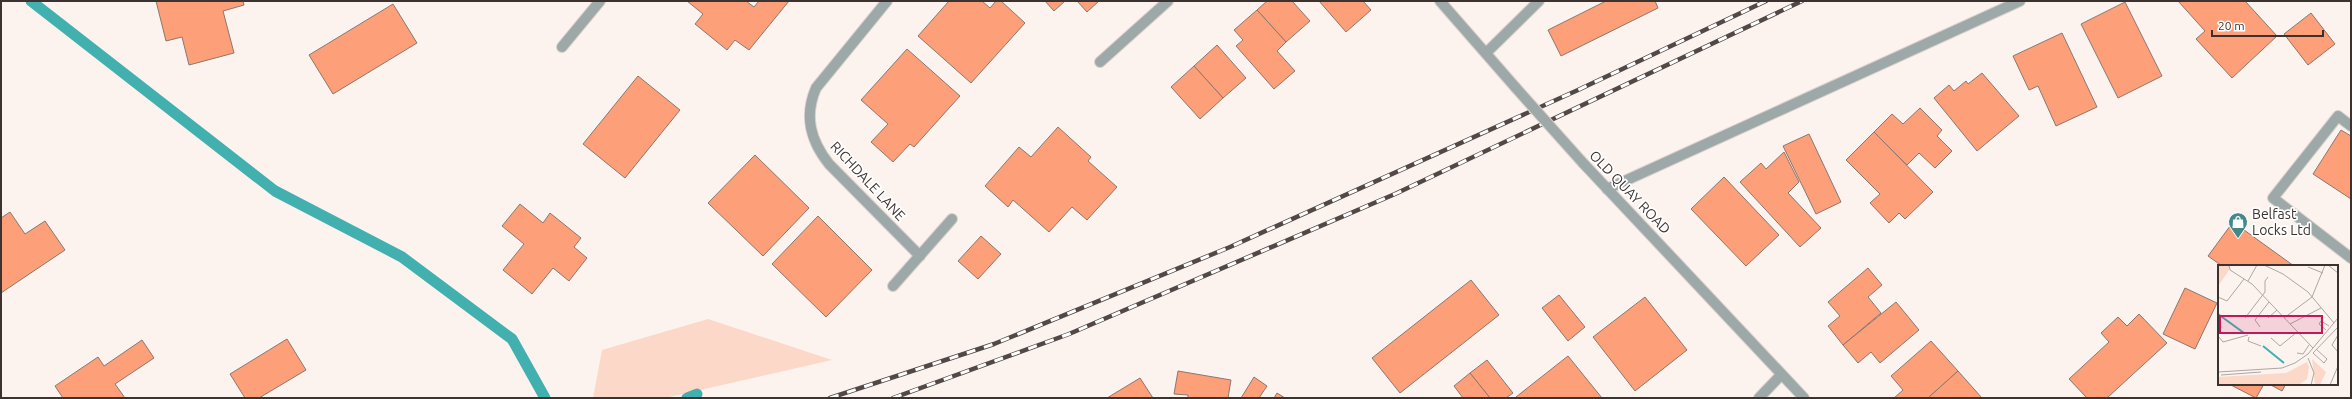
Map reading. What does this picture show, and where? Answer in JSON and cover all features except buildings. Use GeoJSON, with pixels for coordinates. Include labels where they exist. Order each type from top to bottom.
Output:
{"type":"FeatureCollection","features":[{"type":"Feature","properties":{"kind":"street"},"geometry":{"type":"LineString","coordinates":[[562,47],[600,1]]}},
{"type":"Feature","properties":{"kind":"street","name":"RICHDALE LANE"},"geometry":{"type":"LineString","coordinates":[[887,1],[816,88],[810,105],[809,122],[812,137],[819,152],[920,256]]}},
{"type":"Feature","properties":{"kind":"street"},"geometry":{"type":"LineString","coordinates":[[1100,62],[1168,1]]}},
{"type":"Feature","properties":{"kind":"street","name":"OLD QUAY ROAD"},"geometry":{"type":"LineString","coordinates":[[1440,1],[1583,163],[1804,398]]}},
{"type":"Feature","properties":{"kind":"street"},"geometry":{"type":"LineString","coordinates":[[1486,53],[1539,1]]}},
{"type":"Feature","properties":{"kind":"street"},"geometry":{"type":"LineString","coordinates":[[1607,189],[2020,1]]}},
{"type":"Feature","properties":{"kind":"street"},"geometry":{"type":"LineString","coordinates":[[2351,126],[2338,116],[2273,198],[2351,258]]}},
{"type":"Feature","properties":{"kind":"street"},"geometry":{"type":"LineString","coordinates":[[893,286],[952,220]]}},
{"type":"Feature","properties":{"kind":"street"},"geometry":{"type":"LineString","coordinates":[[1759,398],[1781,375]]}},
{"type":"Feature","properties":{"kind":"shaded area"},"geometry":{"type":"Polygon","coordinates":[[[708,319],[832,360],[665,398],[593,398],[602,350],[708,319]]]}},
{"type":"Feature","properties":{"kind":"waterway"},"geometry":{"type":"LineString","coordinates":[[31,1],[275,191],[402,257],[512,339],[545,398]]}},
{"type":"Feature","properties":{"kind":"waterway"},"geometry":{"type":"LineString","coordinates":[[687,398],[697,394]]}},
{"type":"Feature","properties":{"kind":"railway"},"geometry":{"type":"LineString","coordinates":[[830,398],[994,344],[1230,247],[1578,90],[1766,1]]}},
{"type":"Feature","properties":{"kind":"railway"},"geometry":{"type":"LineString","coordinates":[[893,398],[1069,334],[1395,194],[1802,1]]}},
{"type":"Feature","properties":{"kind":"place","name":"Belfast Locks Ltd"},"geometry":{"type":"Point","coordinates":[2238,239]}}]}
